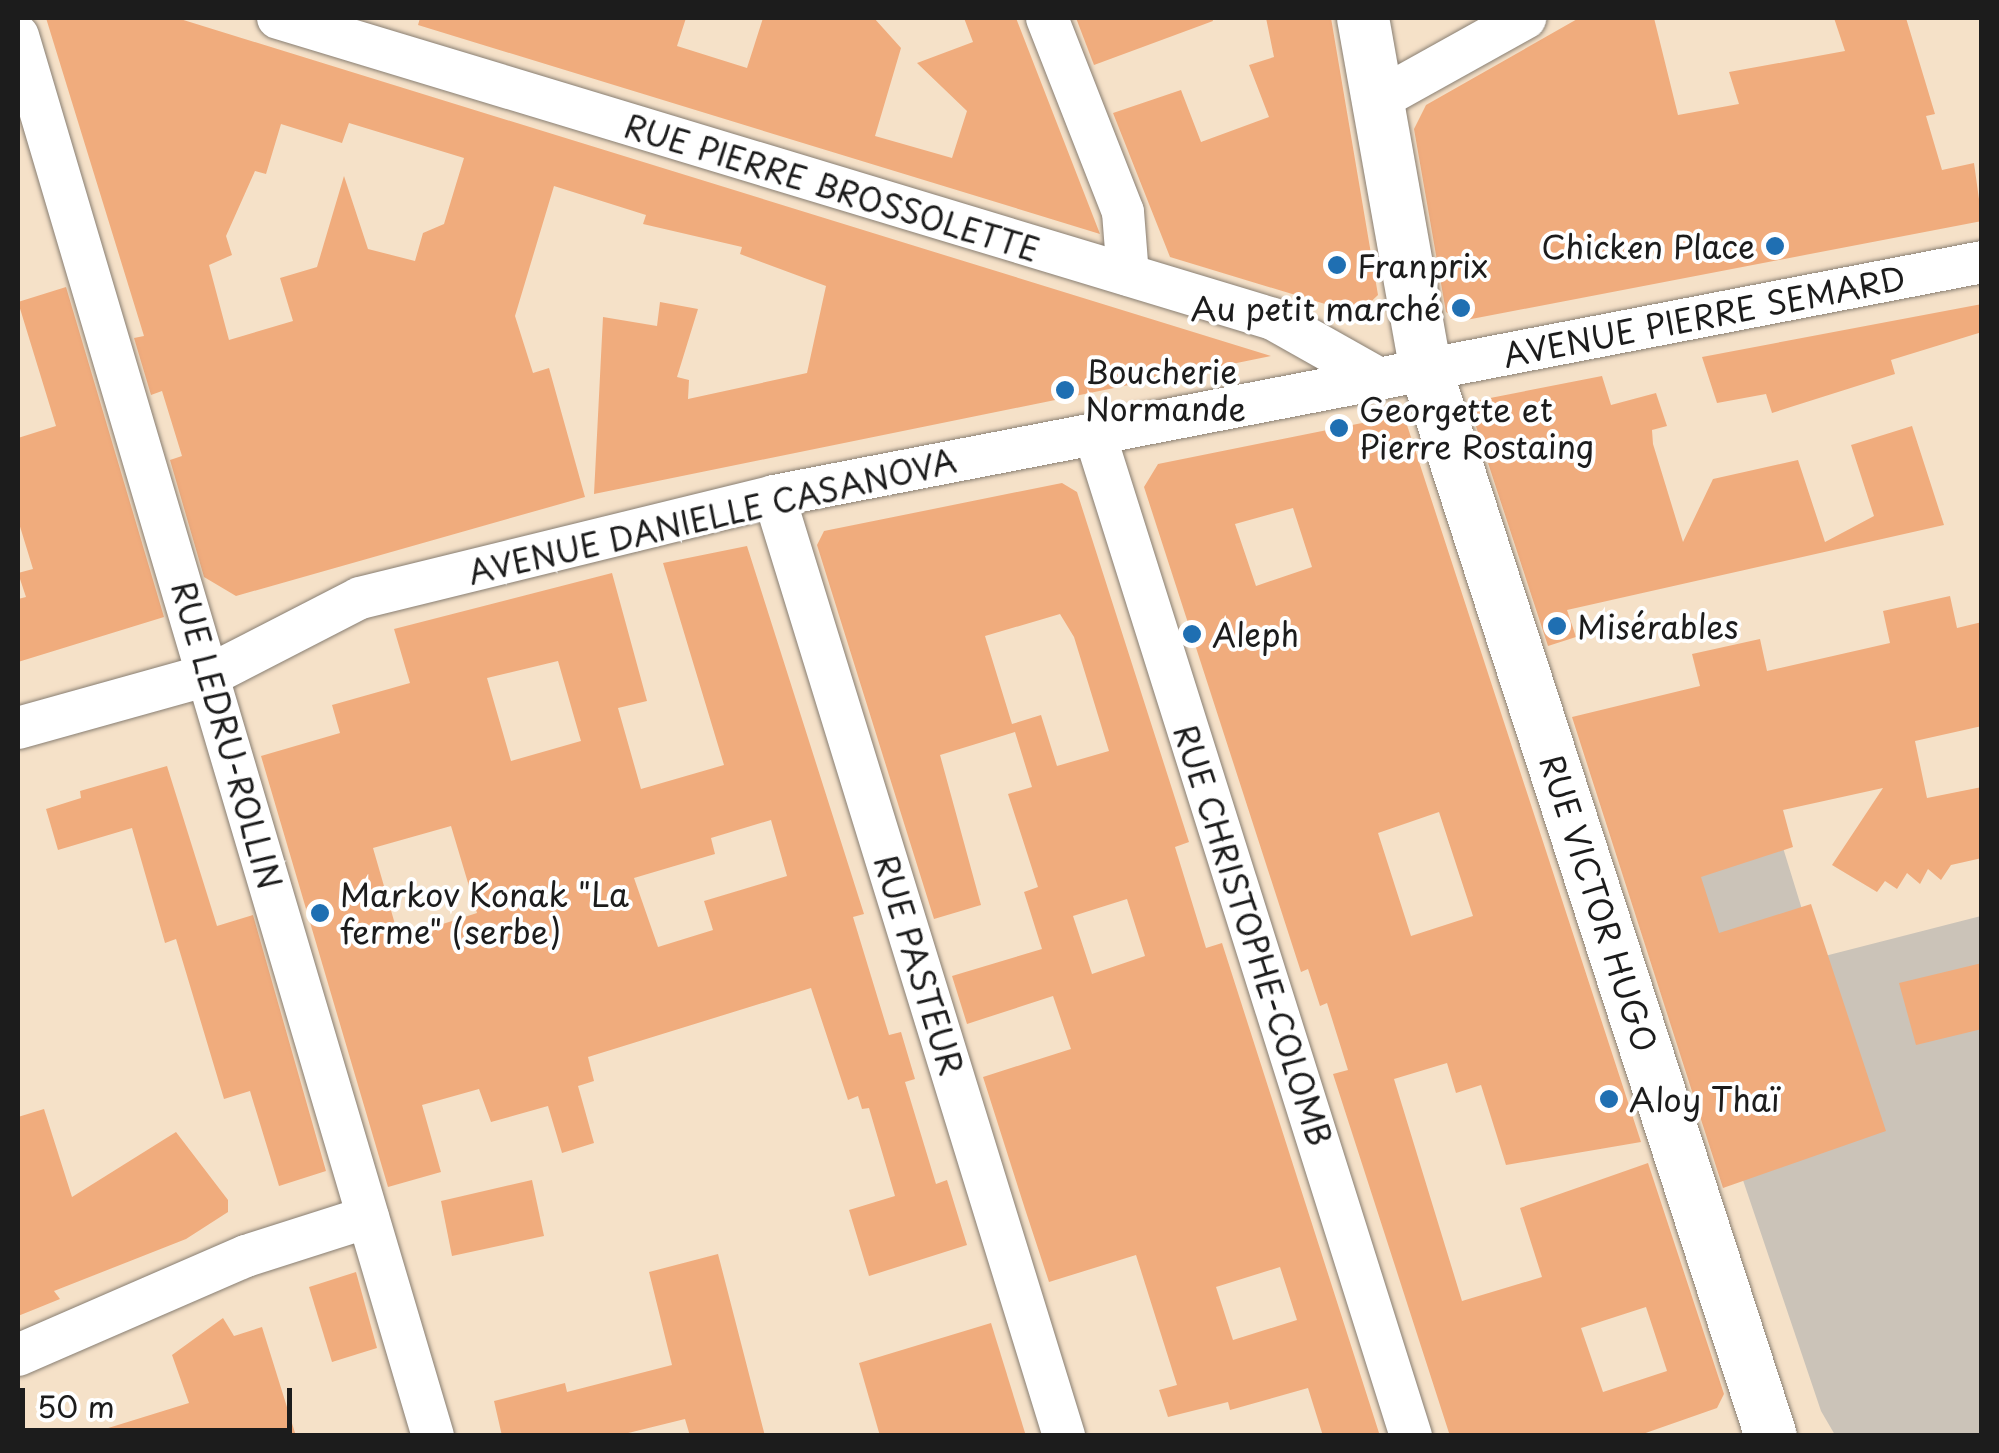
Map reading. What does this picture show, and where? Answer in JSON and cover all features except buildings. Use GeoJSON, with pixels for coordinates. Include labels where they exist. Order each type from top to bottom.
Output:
{"type":"FeatureCollection","features":[{"type":"Feature","properties":{"kind":"main road","name":"RUE VICTOR HUGO"},"geometry":{"type":"LineString","coordinates":[[1363,18],[1426,370],[1764,1433]]}},
{"type":"Feature","properties":{"kind":"street","name":"RUE PIERRE BROSSOLETTE"},"geometry":{"type":"LineString","coordinates":[[278,18],[1273,319],[1376,377]]}},
{"type":"Feature","properties":{"kind":"street"},"geometry":{"type":"LineString","coordinates":[[1047,18],[1124,212],[1128,275]]}},
{"type":"Feature","properties":{"kind":"street"},"geometry":{"type":"LineString","coordinates":[[1376,101],[1525,18]]}},
{"type":"Feature","properties":{"kind":"street","name":"RUE LEDRU-ROLLIN"},"geometry":{"type":"LineString","coordinates":[[18,36],[212,674],[432,1436]]}},
{"type":"Feature","properties":{"kind":"street","name":"AVENUE PIERRE SEMARD"},"geometry":{"type":"LineString","coordinates":[[1426,370],[1982,262]]}},
{"type":"Feature","properties":{"kind":"street","name":"AVENUE DANIELLE CASANOVA"},"geometry":{"type":"LineString","coordinates":[[18,728],[212,674],[360,598],[774,496],[1426,370]]}},
{"type":"Feature","properties":{"kind":"street","name":"RUE CHRISTOPHE-COLOMB"},"geometry":{"type":"LineString","coordinates":[[1095,434],[1411,1436]]}},
{"type":"Feature","properties":{"kind":"street","name":"RUE PASTEUR"},"geometry":{"type":"LineString","coordinates":[[774,496],[1064,1436]]}},
{"type":"Feature","properties":{"kind":"street"},"geometry":{"type":"LineString","coordinates":[[18,1355],[246,1256],[368,1217]]}},
{"type":"Feature","properties":{"kind":"shaded area"},"geometry":{"type":"Polygon","coordinates":[[[1764,786],[1817,958],[1981,916],[1981,1435],[1835,1435],[1821,1411],[1623,825],[1764,786]]]}},
{"type":"Feature","properties":{"kind":"place","name":"Chicken Place"},"geometry":{"type":"Point","coordinates":[1775,246]}},
{"type":"Feature","properties":{"kind":"place","name":"Franprix"},"geometry":{"type":"Point","coordinates":[1337,265]}},
{"type":"Feature","properties":{"kind":"place","name":"Au petit marché"},"geometry":{"type":"Point","coordinates":[1461,308]}},
{"type":"Feature","properties":{"kind":"place","name":"Boucherie Normande"},"geometry":{"type":"Point","coordinates":[1065,390]}},
{"type":"Feature","properties":{"kind":"place","name":"Georgette et Pierre Rostaing"},"geometry":{"type":"Point","coordinates":[1339,428]}},
{"type":"Feature","properties":{"kind":"place","name":"Misérables"},"geometry":{"type":"Point","coordinates":[1557,626]}},
{"type":"Feature","properties":{"kind":"place","name":"Aleph"},"geometry":{"type":"Point","coordinates":[1192,634]}},
{"type":"Feature","properties":{"kind":"place","name":"Markov Konak \"La ferme\" (serbe)"},"geometry":{"type":"Point","coordinates":[320,913]}},
{"type":"Feature","properties":{"kind":"place","name":"Aloy Thaï"},"geometry":{"type":"Point","coordinates":[1609,1099]}}]}
